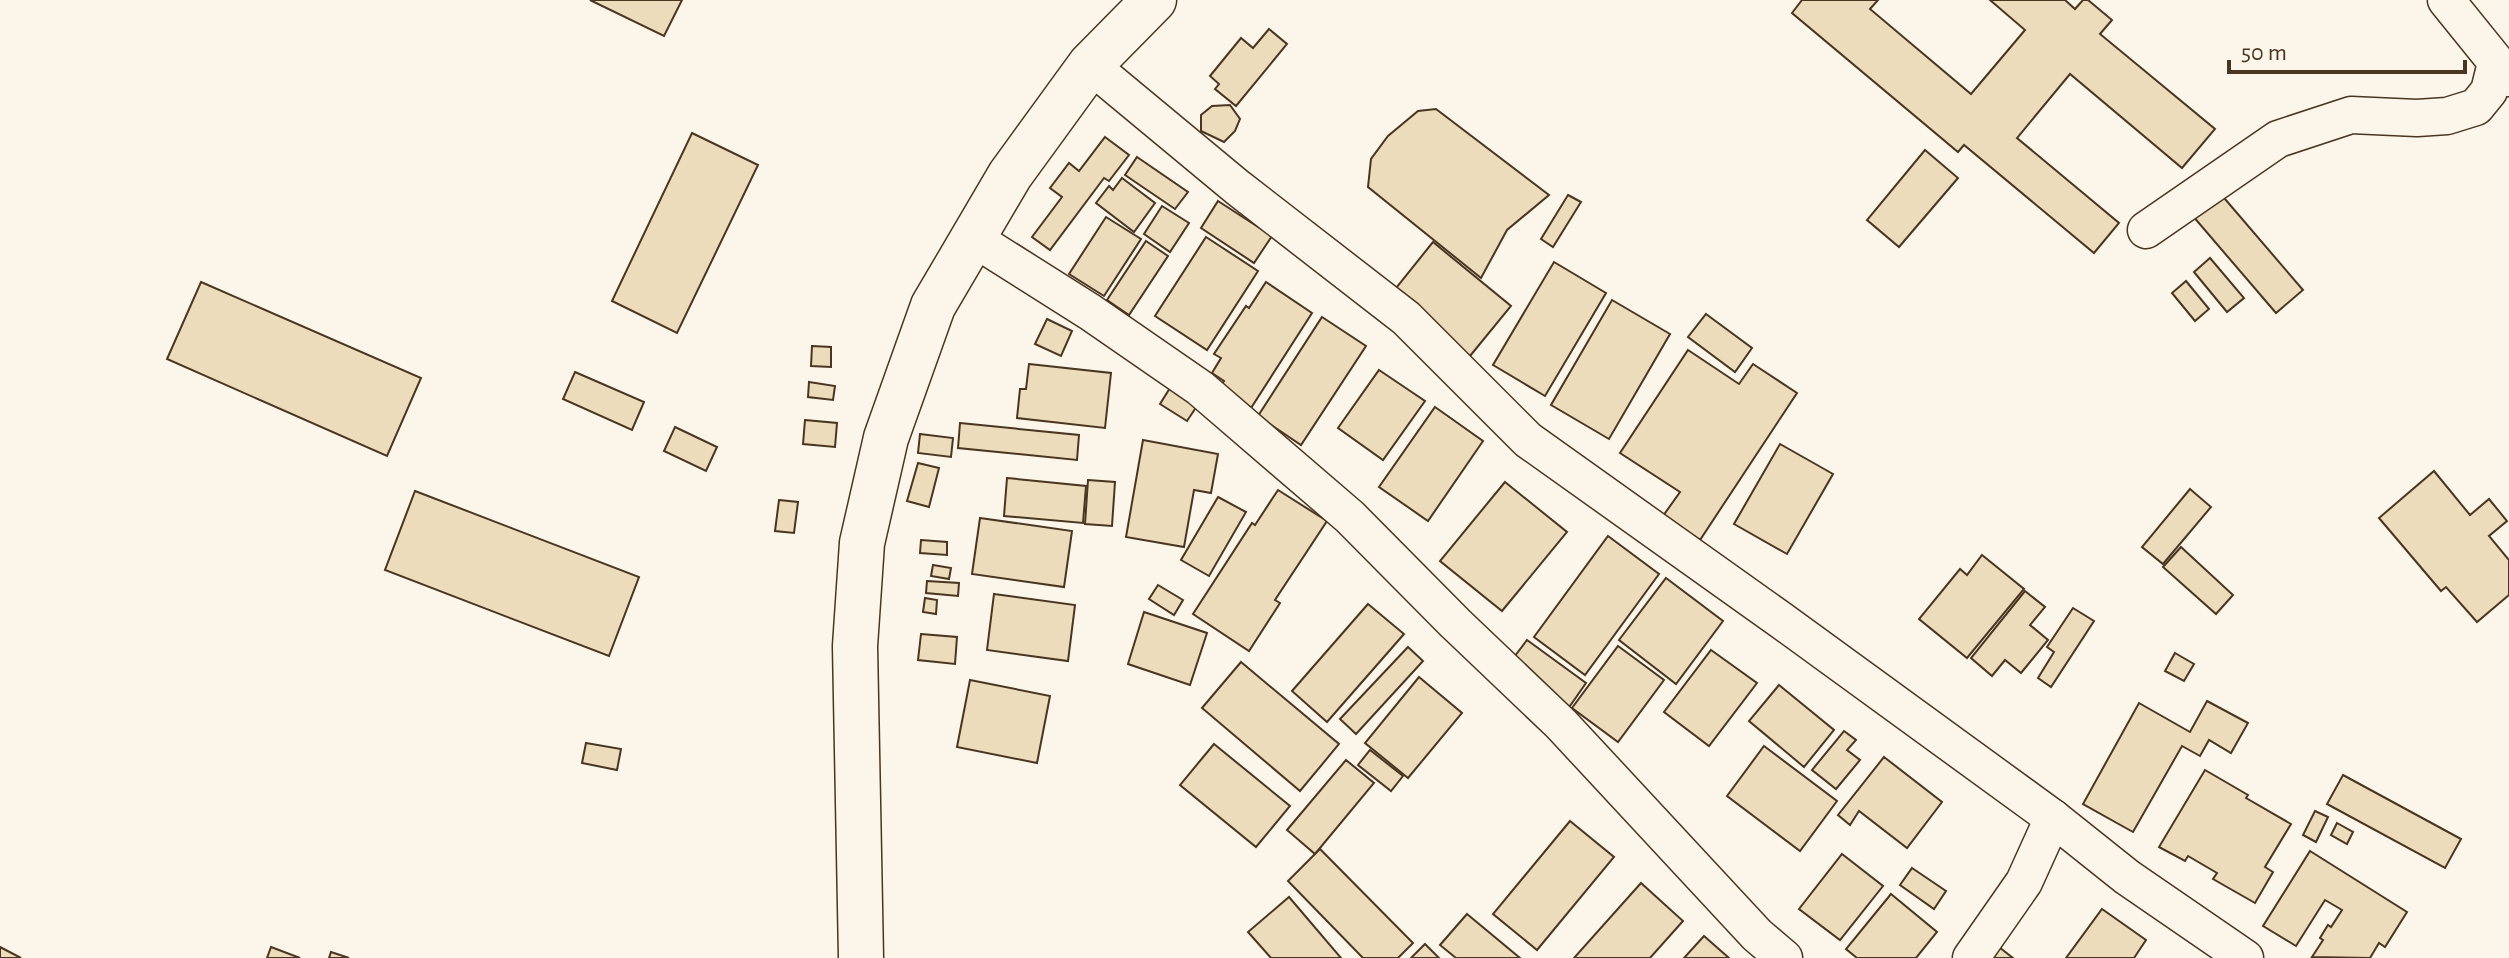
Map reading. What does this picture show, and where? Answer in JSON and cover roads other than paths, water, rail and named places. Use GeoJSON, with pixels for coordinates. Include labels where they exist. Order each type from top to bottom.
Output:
{"type":"FeatureCollection","features":[{"type":"Feature","properties":{"kind":"main road"},"geometry":{"type":"LineString","coordinates":[[861,958],[855,646],[862,543],[886,438],[933,306],[1010,175],[1090,65],[1154,0]]}},
{"type":"Feature","properties":{"kind":"street"},"geometry":{"type":"LineString","coordinates":[[2146,230],[2278,139],[2351,115],[2417,118],[2447,116],[2476,107],[2502,70],[2446,0]]}},
{"type":"Feature","properties":{"kind":"street"},"geometry":{"type":"LineString","coordinates":[[1090,65],[1237,187],[1406,318],[1528,440],[2053,818],[2127,877],[2245,958]]}},
{"type":"Feature","properties":{"kind":"street"},"geometry":{"type":"LineString","coordinates":[[973,238],[1090,312],[1200,388],[1350,517],[1561,724],[1757,935],[1784,958]]}},
{"type":"Feature","properties":{"kind":"street"},"geometry":{"type":"LineString","coordinates":[[1971,958],[2024,882],[2053,818]]}}]}
